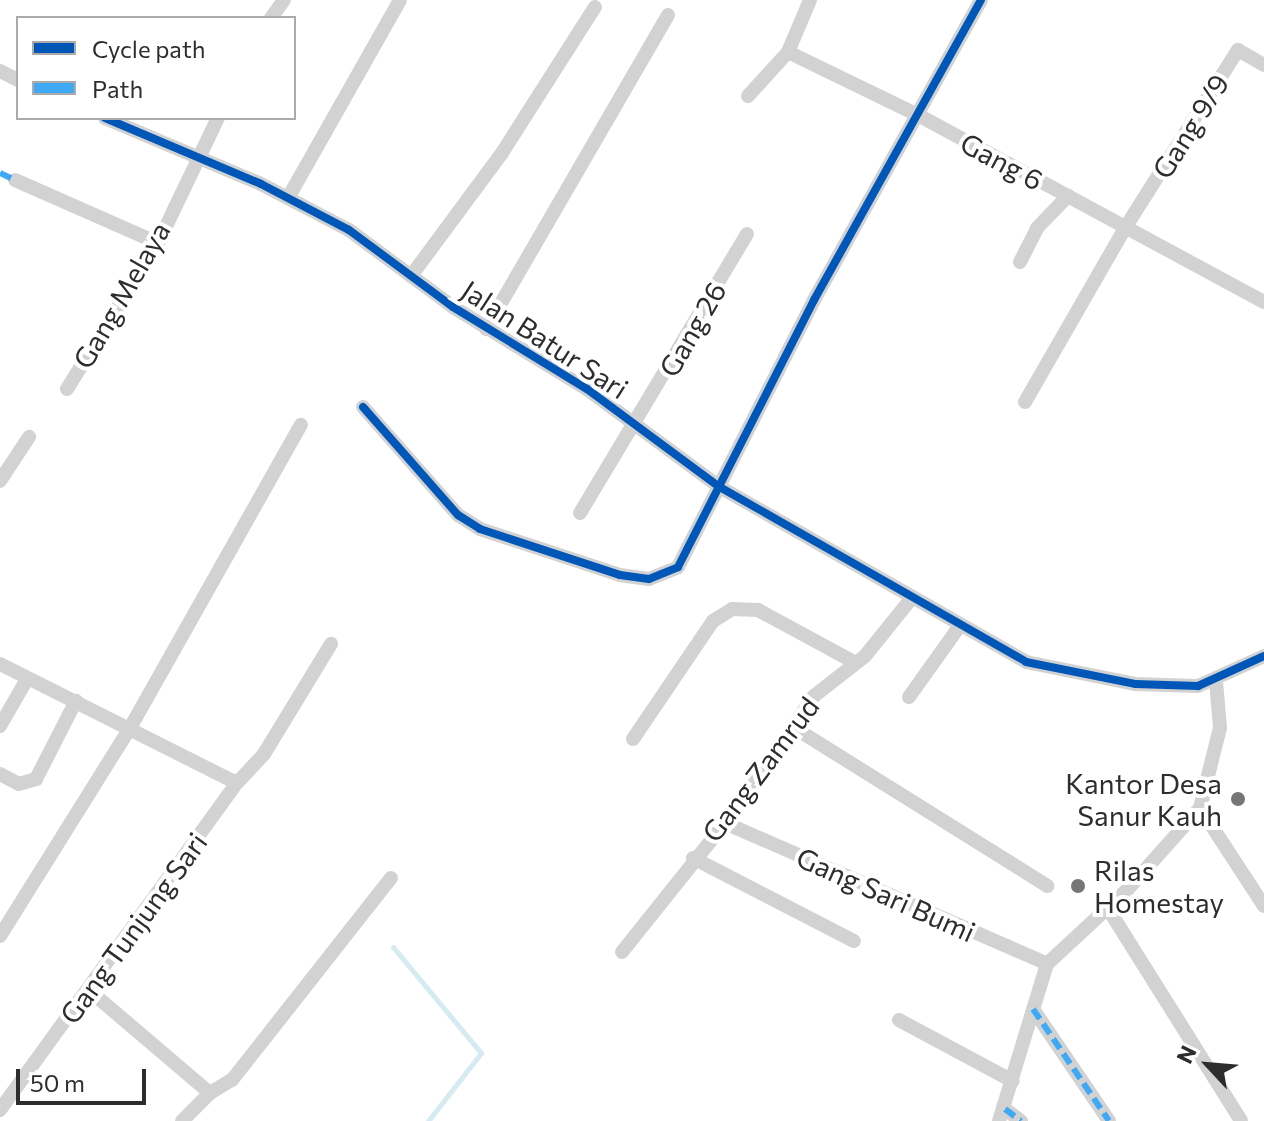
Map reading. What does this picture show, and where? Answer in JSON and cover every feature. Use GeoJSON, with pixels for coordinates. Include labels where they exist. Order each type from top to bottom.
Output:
{"type":"FeatureCollection","features":[{"type":"Feature","properties":{"kind":"street"},"geometry":{"type":"LineString","coordinates":[[288,198],[400,0]]}},
{"type":"Feature","properties":{"kind":"street"},"geometry":{"type":"LineString","coordinates":[[748,96],[788,52],[810,0]]}},
{"type":"Feature","properties":{"kind":"street"},"geometry":{"type":"LineString","coordinates":[[363,407],[458,515],[480,529],[620,575],[649,579],[678,567],[718,486],[981,0]]}},
{"type":"Feature","properties":{"kind":"street"},"geometry":{"type":"LineString","coordinates":[[411,276],[502,153],[595,7]]}},
{"type":"Feature","properties":{"kind":"street"},"geometry":{"type":"LineString","coordinates":[[486,329],[668,15]]}},
{"type":"Feature","properties":{"kind":"street","name":"Gang 9/9"},"geometry":{"type":"LineString","coordinates":[[1125,228],[1238,50],[1264,65]]}},
{"type":"Feature","properties":{"kind":"street","name":"Gang 6"},"geometry":{"type":"LineString","coordinates":[[788,52],[918,115],[1264,302]]}},
{"type":"Feature","properties":{"kind":"street","name":"Jalan Batur Sari"},"geometry":{"type":"LineString","coordinates":[[110,120],[288,198],[349,230],[486,329],[637,424],[718,486],[959,627],[1026,662],[1099,679],[1170,687],[1216,681],[1264,656]]}},
{"type":"Feature","properties":{"kind":"street","name":"Gang Melaya"},"geometry":{"type":"LineString","coordinates":[[67,389],[158,243],[195,158],[217,120]]}},
{"type":"Feature","properties":{"kind":"street"},"geometry":{"type":"LineString","coordinates":[[15,180],[158,243]]}},
{"type":"Feature","properties":{"kind":"street"},"geometry":{"type":"LineString","coordinates":[[1020,262],[1037,228],[1068,196]]}},
{"type":"Feature","properties":{"kind":"street"},"geometry":{"type":"LineString","coordinates":[[1025,402],[1125,228]]}},
{"type":"Feature","properties":{"kind":"street","name":"Gang 26"},"geometry":{"type":"LineString","coordinates":[[580,513],[637,424],[747,234]]}},
{"type":"Feature","properties":{"kind":"street"},"geometry":{"type":"LineString","coordinates":[[0,936],[130,728],[301,425]]}},
{"type":"Feature","properties":{"kind":"street"},"geometry":{"type":"LineString","coordinates":[[0,481],[29,437]]}},
{"type":"Feature","properties":{"kind":"street","name":"Gang Zamrud"},"geometry":{"type":"LineString","coordinates":[[622,952],[693,858],[725,823],[826,681],[856,663],[911,599]]}},
{"type":"Feature","properties":{"kind":"street"},"geometry":{"type":"LineString","coordinates":[[633,739],[713,621],[732,609],[758,610],[856,663]]}},
{"type":"Feature","properties":{"kind":"street"},"geometry":{"type":"LineString","coordinates":[[909,697],[959,627]]}},
{"type":"Feature","properties":{"kind":"street","name":"Gang Tunjung Sari"},"geometry":{"type":"LineString","coordinates":[[0,1110],[90,991],[237,783],[264,754],[331,644]]}},
{"type":"Feature","properties":{"kind":"street"},"geometry":{"type":"LineString","coordinates":[[0,664],[237,783]]}},
{"type":"Feature","properties":{"kind":"street"},"geometry":{"type":"LineString","coordinates":[[0,726],[27,679]]}},
{"type":"Feature","properties":{"kind":"street"},"geometry":{"type":"LineString","coordinates":[[1021,1121],[1002,1115],[1047,964],[1107,907],[1200,808],[1220,728],[1216,681]]}},
{"type":"Feature","properties":{"kind":"street"},"geometry":{"type":"LineString","coordinates":[[0,774],[19,784],[36,779],[76,701]]}},
{"type":"Feature","properties":{"kind":"street"},"geometry":{"type":"LineString","coordinates":[[793,727],[1047,886]]}},
{"type":"Feature","properties":{"kind":"street"},"geometry":{"type":"LineString","coordinates":[[1200,808],[1264,906]]}},
{"type":"Feature","properties":{"kind":"street","name":"Gang Sari Bumi"},"geometry":{"type":"LineString","coordinates":[[725,823],[1047,964]]}},
{"type":"Feature","properties":{"kind":"street"},"geometry":{"type":"LineString","coordinates":[[693,858],[854,941]]}},
{"type":"Feature","properties":{"kind":"street"},"geometry":{"type":"LineString","coordinates":[[182,1121],[210,1093],[232,1080],[391,878]]}},
{"type":"Feature","properties":{"kind":"street"},"geometry":{"type":"LineString","coordinates":[[1107,907],[1241,1121]]}},
{"type":"Feature","properties":{"kind":"street"},"geometry":{"type":"LineString","coordinates":[[90,991],[210,1093]]}},
{"type":"Feature","properties":{"kind":"street"},"geometry":{"type":"LineString","coordinates":[[1033,1009],[1109,1121]]}},
{"type":"Feature","properties":{"kind":"street"},"geometry":{"type":"LineString","coordinates":[[899,1020],[1013,1081]]}},
{"type":"Feature","properties":{"kind":"waterway"},"geometry":{"type":"LineString","coordinates":[[393,947],[481,1053],[428,1121]]}},
{"type":"Feature","properties":{"kind":"marked path"},"geometry":{"type":"LineString","coordinates":[[0,173],[15,180]]}},
{"type":"Feature","properties":{"kind":"marked path"},"geometry":{"type":"LineString","coordinates":[[1033,1009],[1109,1121]]}},
{"type":"Feature","properties":{"kind":"marked path"},"geometry":{"type":"LineString","coordinates":[[1005,1109],[1021,1121]]}},
{"type":"Feature","properties":{"kind":"cycle path"},"geometry":{"type":"LineString","coordinates":[[363,407],[458,515],[480,529],[620,575],[649,579],[678,567],[814,300],[981,0]]}},
{"type":"Feature","properties":{"kind":"cycle path"},"geometry":{"type":"LineString","coordinates":[[110,120],[261,184],[349,230],[453,307],[587,389],[718,486],[1026,662],[1135,684],[1198,686],[1264,656]]}},
{"type":"Feature","properties":{"kind":"place","name":"Kantor Desa Sanur Kauh"},"geometry":{"type":"Point","coordinates":[1238,799]}},
{"type":"Feature","properties":{"kind":"place","name":"Rilas Homestay"},"geometry":{"type":"Point","coordinates":[1078,886]}}]}
